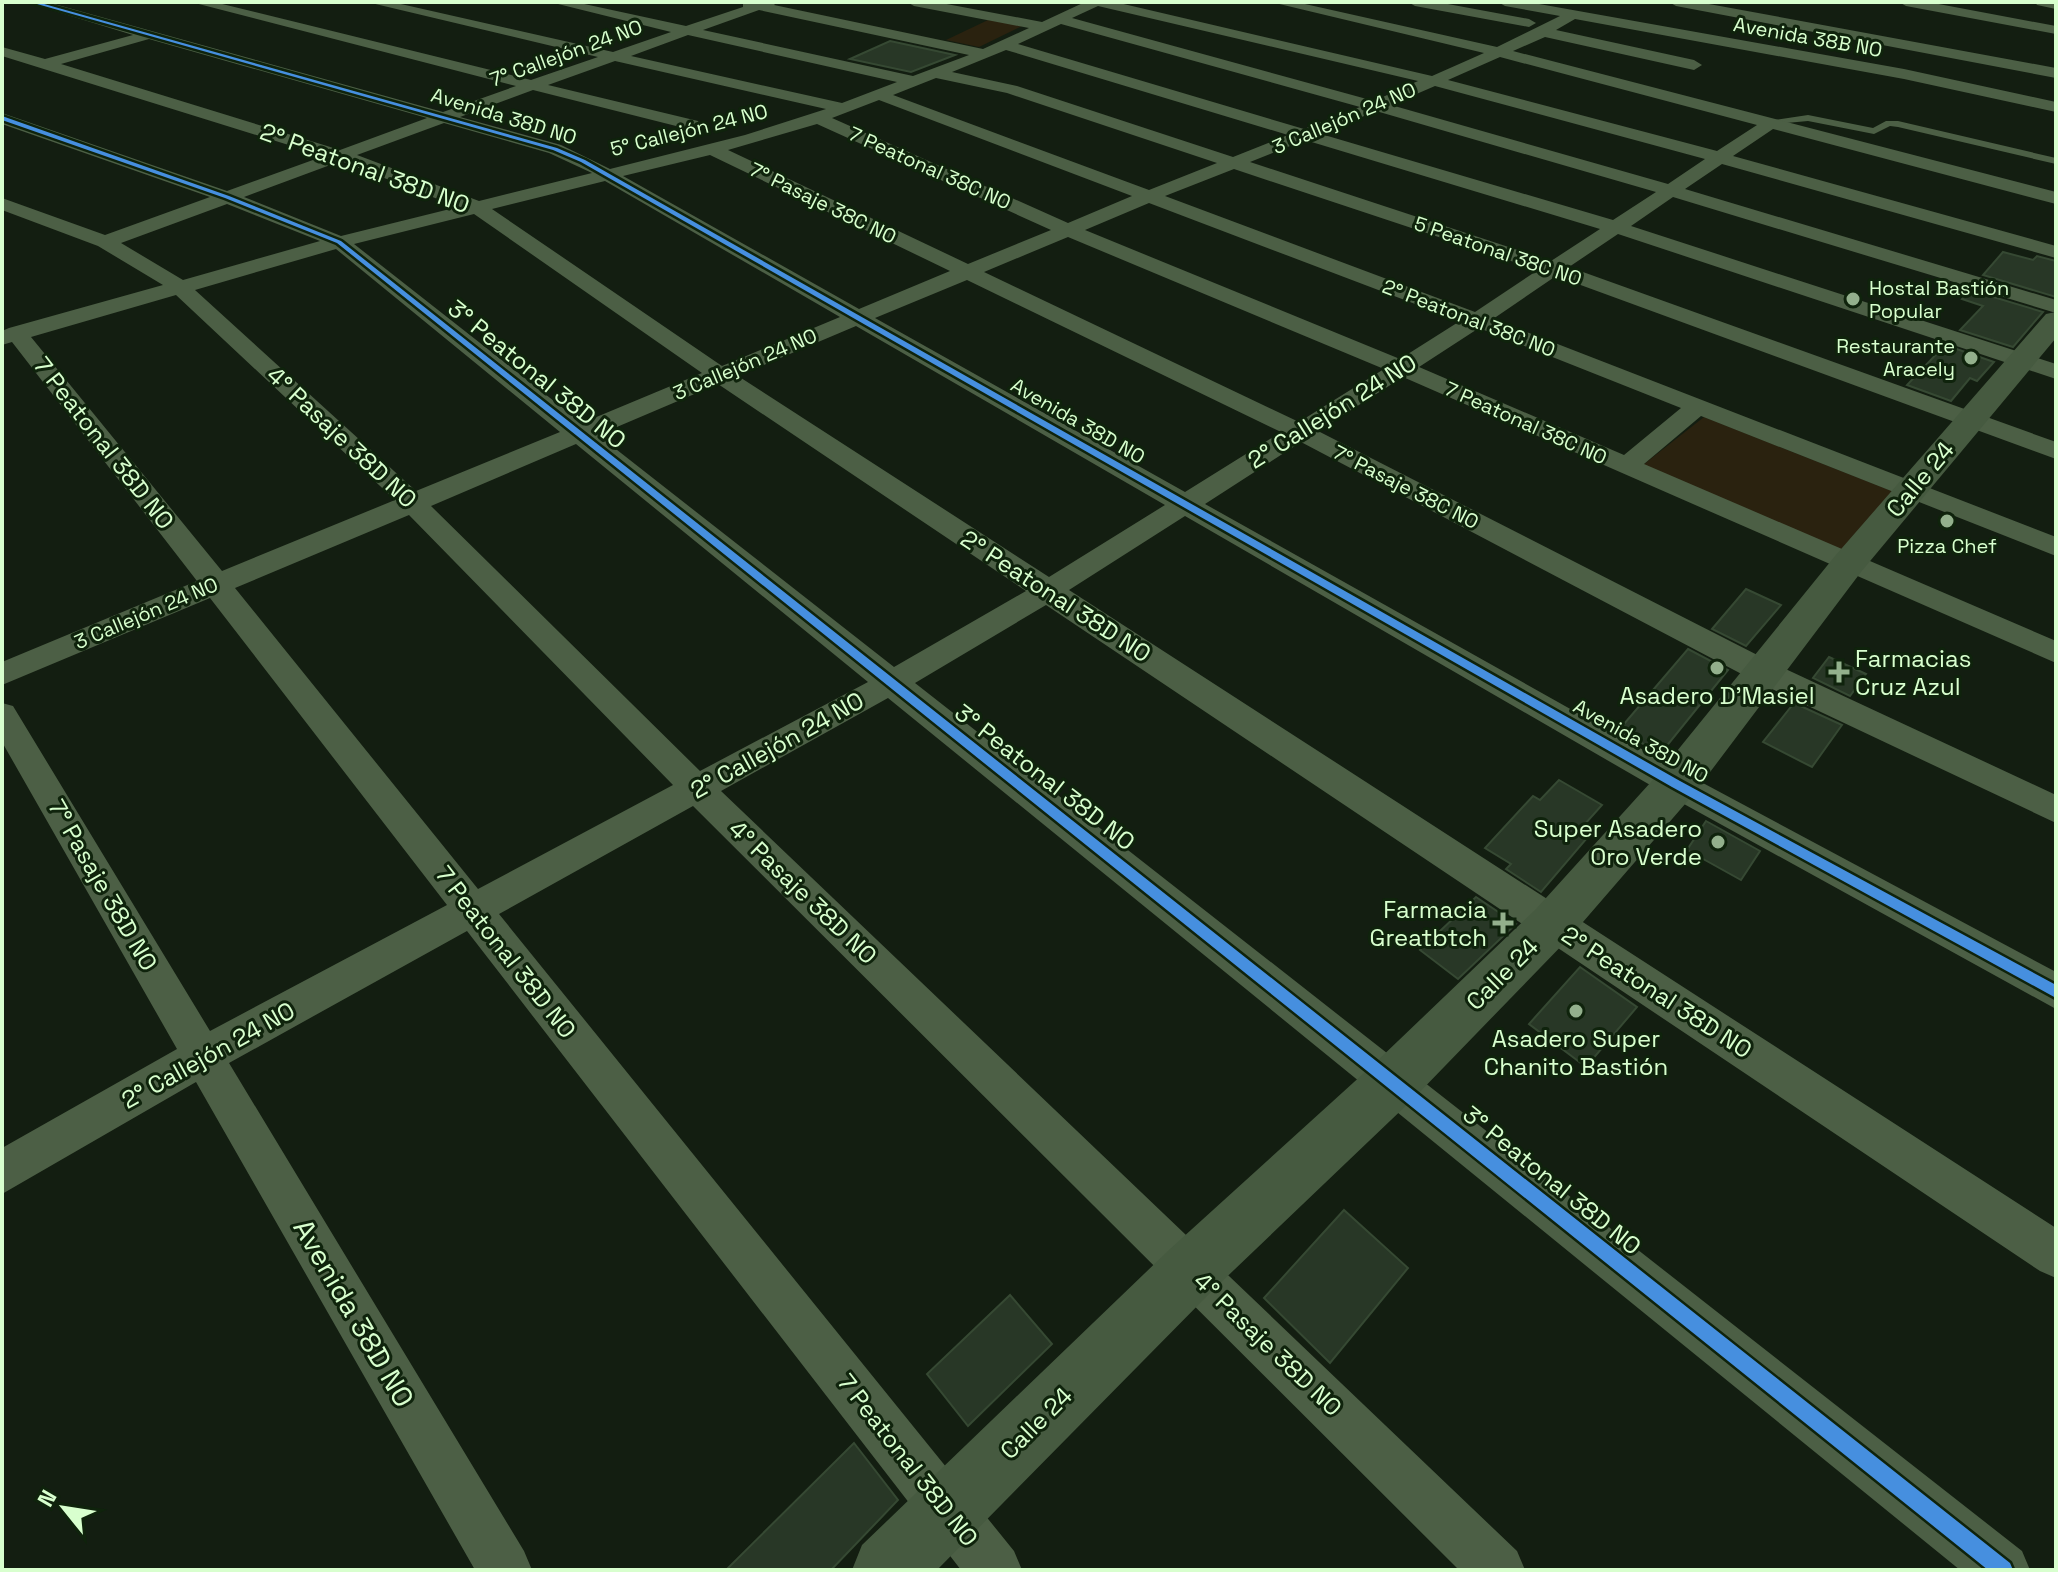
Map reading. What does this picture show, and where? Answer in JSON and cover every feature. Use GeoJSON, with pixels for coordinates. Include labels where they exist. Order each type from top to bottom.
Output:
{"type":"FeatureCollection","features":[{"type":"Feature","properties":{"kind":"street","name":"Avenida 38D NO"},"geometry":{"type":"LineString","coordinates":[[32,2],[555,149],[606,175],[1676,784],[2056,992]]}},
{"type":"Feature","properties":{"kind":"street"},"geometry":{"type":"LineString","coordinates":[[198,2],[692,125]]}},
{"type":"Feature","properties":{"kind":"street"},"geometry":{"type":"LineString","coordinates":[[207,20],[271,2]]}},
{"type":"Feature","properties":{"kind":"street","name":"7 Peatonal 38C NO"},"geometry":{"type":"LineString","coordinates":[[374,2],[843,108]]}},
{"type":"Feature","properties":{"kind":"street"},"geometry":{"type":"LineString","coordinates":[[557,2],[913,81]]}},
{"type":"Feature","properties":{"kind":"street"},"geometry":{"type":"LineString","coordinates":[[736,2],[764,4],[985,54]]}},
{"type":"Feature","properties":{"kind":"street"},"geometry":{"type":"LineString","coordinates":[[914,2],[1137,38],[1670,190],[2056,307]]}},
{"type":"Feature","properties":{"kind":"street"},"geometry":{"type":"LineString","coordinates":[[1096,2],[1187,20],[1433,81],[2056,252]]}},
{"type":"Feature","properties":{"kind":"street","name":"5° Callejón 24 NO"},"geometry":{"type":"LineString","coordinates":[[10,335],[339,242],[818,118],[985,54],[1096,2]]}},
{"type":"Feature","properties":{"kind":"street"},"geometry":{"type":"LineString","coordinates":[[1278,2],[1499,52],[2056,198]]}},
{"type":"Feature","properties":{"kind":"street"},"geometry":{"type":"LineString","coordinates":[[1415,2],[1694,65]]}},
{"type":"Feature","properties":{"kind":"street","name":"Avenida 38B NO"},"geometry":{"type":"LineString","coordinates":[[1505,2],[1904,74],[2056,107]]}},
{"type":"Feature","properties":{"kind":"street"},"geometry":{"type":"LineString","coordinates":[[1906,2],[2056,30]]}},
{"type":"Feature","properties":{"kind":"street"},"geometry":{"type":"LineString","coordinates":[[1904,74],[1998,2]]}},
{"type":"Feature","properties":{"kind":"street"},"geometry":{"type":"LineString","coordinates":[[2042,2],[2056,5]]}},
{"type":"Feature","properties":{"kind":"street"},"geometry":{"type":"LineString","coordinates":[[1638,26],[1670,3],[1937,48],[2056,73]]}},
{"type":"Feature","properties":{"kind":"street","name":"7° Callejón 24 NO"},"geometry":{"type":"LineString","coordinates":[[105,242],[535,84],[764,4]]}},
{"type":"Feature","properties":{"kind":"street","name":"3 Callejón 24 NO"},"geometry":{"type":"LineString","coordinates":[[2,674],[1147,197],[1373,107],[1548,30],[1573,14]]}},
{"type":"Feature","properties":{"kind":"street"},"geometry":{"type":"LineString","coordinates":[[16,72],[177,28]]}},
{"type":"Feature","properties":{"kind":"street"},"geometry":{"type":"LineString","coordinates":[[1652,92],[1732,43]]}},
{"type":"Feature","properties":{"kind":"street"},"geometry":{"type":"LineString","coordinates":[[1006,45],[1615,227],[2038,366]]}},
{"type":"Feature","properties":{"kind":"street","name":"2° Peatonal 38D NO"},"geometry":{"type":"LineString","coordinates":[[2,51],[340,155],[476,207],[720,375],[2056,1255]]}},
{"type":"Feature","properties":{"kind":"street","name":"5 Peatonal 38C NO"},"geometry":{"type":"LineString","coordinates":[[934,73],[1011,89],[1555,269],[2056,451]]}},
{"type":"Feature","properties":{"kind":"street","name":"2° Peatonal 38C NO"},"geometry":{"type":"LineString","coordinates":[[880,95],[1477,320],[2056,547]]}},
{"type":"Feature","properties":{"kind":"street","name":"3° Peatonal 38D NO"},"geometry":{"type":"LineString","coordinates":[[2,118],[227,197],[339,242],[2003,1570]]}},
{"type":"Feature","properties":{"kind":"street","name":"7 Peatonal 38C NO"},"geometry":{"type":"LineString","coordinates":[[818,118],[1068,230],[1402,368],[2056,653]]}},
{"type":"Feature","properties":{"kind":"street","name":"2° Callejón 24 NO"},"geometry":{"type":"LineString","coordinates":[[2,1172],[203,1056],[891,683],[1048,591],[1477,320],[1768,123]]}},
{"type":"Feature","properties":{"kind":"street","name":"7° Pasaje 38C NO"},"geometry":{"type":"LineString","coordinates":[[710,148],[1300,432],[1764,672],[2056,810]]}},
{"type":"Feature","properties":{"kind":"street","name":"4° Pasaje 38D NO"},"geometry":{"type":"LineString","coordinates":[[2,204],[105,242],[179,286],[413,503],[697,789],[1498,1570]]}},
{"type":"Feature","properties":{"kind":"street","name":"Calle 24"},"geometry":{"type":"LineString","coordinates":[[887,1570],[1191,1270],[1394,1081],[1553,923],[1676,784],[1848,564],[1968,421],[2038,366],[2056,320]]}},
{"type":"Feature","properties":{"kind":"street","name":"7 Peatonal 38D NO"},"geometry":{"type":"LineString","coordinates":[[10,335],[216,584],[995,1570]]}},
{"type":"Feature","properties":{"kind":"street"},"geometry":{"type":"LineString","coordinates":[[1626,466],[1697,407]]}},
{"type":"Feature","properties":{"kind":"street","name":"7° Pasaje 38D NO"},"geometry":{"type":"LineString","coordinates":[[2,714],[203,1056]]}},
{"type":"Feature","properties":{"kind":"street","name":"Avenida 38D NO"},"geometry":{"type":"LineString","coordinates":[[203,1056],[505,1570]]}},
{"type":"Feature","properties":{"kind":"lane"},"geometry":{"type":"LineString","coordinates":[[1768,123],[1808,118],[1874,131],[1889,123],[1898,124],[2056,161]]}},
{"type":"Feature","properties":{"kind":"shaded area"},"geometry":{"type":"Polygon","coordinates":[[[988,20],[1022,26],[979,47],[946,40],[988,20]]]}},
{"type":"Feature","properties":{"kind":"shaded area"},"geometry":{"type":"Polygon","coordinates":[[[1704,417],[1892,491],[1843,554],[1639,468],[1704,417]]]}},
{"type":"Feature","properties":{"kind":"building"},"geometry":{"type":"Polygon","coordinates":[[[890,41],[955,55],[911,72],[850,59],[890,41]]]}},
{"type":"Feature","properties":{"kind":"building"},"geometry":{"type":"Polygon","coordinates":[[[2003,252],[2033,260],[2037,256],[2056,261],[2056,297],[1983,275],[2003,252]]]}},
{"type":"Feature","properties":{"kind":"building"},"geometry":{"type":"Polygon","coordinates":[[[1970,290],[2043,312],[2013,347],[1960,330],[1983,306],[1962,299],[1970,290]]]}},
{"type":"Feature","properties":{"kind":"building"},"geometry":{"type":"Polygon","coordinates":[[[1945,345],[1994,362],[1977,381],[1970,378],[1951,401],[1907,385],[1945,345]]]}},
{"type":"Feature","properties":{"kind":"building"},"geometry":{"type":"Polygon","coordinates":[[[1746,589],[1781,605],[1746,646],[1712,629],[1746,589]]]}},
{"type":"Feature","properties":{"kind":"building"},"geometry":{"type":"Polygon","coordinates":[[[1688,649],[1728,670],[1661,753],[1618,731],[1688,649]]]}},
{"type":"Feature","properties":{"kind":"building","name":"Farmacias Cruz Azul"},"geometry":{"type":"Polygon","coordinates":[[[1829,657],[1866,674],[1850,696],[1813,678],[1829,657]]]}},
{"type":"Feature","properties":{"kind":"building"},"geometry":{"type":"Polygon","coordinates":[[[1794,703],[1842,725],[1812,767],[1763,742],[1794,703]]]}},
{"type":"Feature","properties":{"kind":"building"},"geometry":{"type":"Polygon","coordinates":[[[1559,780],[1602,805],[1584,825],[1593,831],[1541,892],[1506,869],[1511,864],[1485,848],[1533,796],[1540,800],[1559,780]]]}},
{"type":"Feature","properties":{"kind":"building"},"geometry":{"type":"Polygon","coordinates":[[[1706,821],[1760,851],[1741,880],[1687,850],[1706,821]]]}},
{"type":"Feature","properties":{"kind":"building"},"geometry":{"type":"Polygon","coordinates":[[[1476,897],[1516,924],[1458,979],[1420,950],[1476,897]]]}},
{"type":"Feature","properties":{"kind":"building"},"geometry":{"type":"Polygon","coordinates":[[[1580,967],[1637,1007],[1586,1067],[1529,1024],[1580,967]]]}},
{"type":"Feature","properties":{"kind":"building"},"geometry":{"type":"Polygon","coordinates":[[[1344,1210],[1408,1268],[1330,1363],[1264,1298],[1344,1210]]]}},
{"type":"Feature","properties":{"kind":"building"},"geometry":{"type":"Polygon","coordinates":[[[1010,1295],[1052,1344],[968,1426],[927,1374],[1010,1295]]]}},
{"type":"Feature","properties":{"kind":"building"},"geometry":{"type":"Polygon","coordinates":[[[854,1443],[898,1500],[831,1570],[726,1570],[854,1443]]]}},
{"type":"Feature","properties":{"kind":"cycle path"},"geometry":{"type":"LineString","coordinates":[[32,2],[555,149],[583,161],[1676,784],[2056,992]]}},
{"type":"Feature","properties":{"kind":"cycle path"},"geometry":{"type":"LineString","coordinates":[[2,118],[227,197],[339,242],[2003,1570]]}},
{"type":"Feature","properties":{"kind":"place","name":"Hostal Bastión Popular"},"geometry":{"type":"Point","coordinates":[1853,299]}},
{"type":"Feature","properties":{"kind":"place","name":"Restaurante Aracely"},"geometry":{"type":"Point","coordinates":[1971,358]}},
{"type":"Feature","properties":{"kind":"place","name":"Pizza Chef"},"geometry":{"type":"Point","coordinates":[1947,521]}},
{"type":"Feature","properties":{"kind":"place","name":"Asadero D'Masiel"},"geometry":{"type":"Point","coordinates":[1717,668]}},
{"type":"Feature","properties":{"kind":"place","name":"Farmacias Cruz Azul"},"geometry":{"type":"Point","coordinates":[1839,672]}},
{"type":"Feature","properties":{"kind":"place","name":"Super Asadero Oro Verde"},"geometry":{"type":"Point","coordinates":[1718,842]}},
{"type":"Feature","properties":{"kind":"place","name":"Farmacia Greatbtch"},"geometry":{"type":"Point","coordinates":[1503,923]}},
{"type":"Feature","properties":{"kind":"place","name":"Asadero Super Chanito Bastión"},"geometry":{"type":"Point","coordinates":[1576,1011]}}]}
